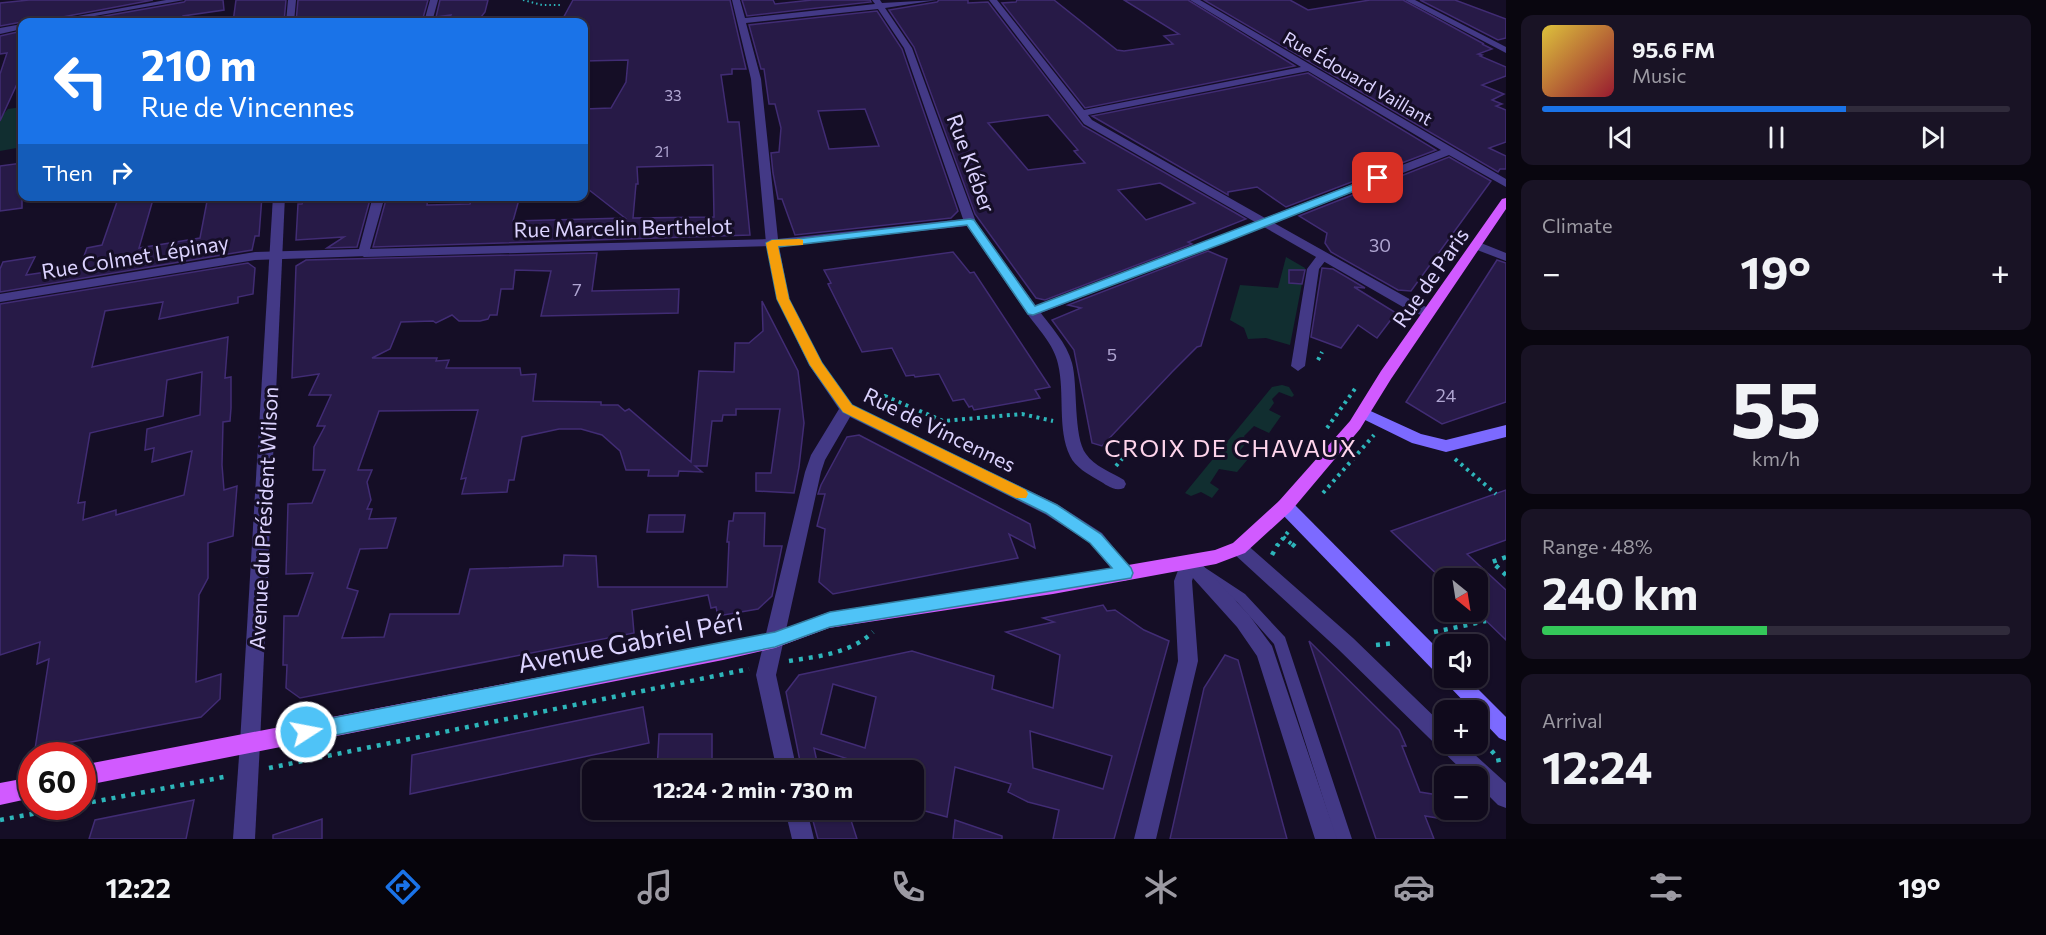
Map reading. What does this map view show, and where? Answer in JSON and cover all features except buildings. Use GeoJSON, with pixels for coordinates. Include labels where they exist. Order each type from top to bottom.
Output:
{"type":"FeatureCollection","features":[{"type":"Feature","properties":{"kind":"main road","name":"Rue de Paris"},"geometry":{"type":"LineString","coordinates":[[1239,548],[1285,506],[1364,413],[1386,375],[1506,201]]}},
{"type":"Feature","properties":{"kind":"main road"},"geometry":{"type":"LineString","coordinates":[[1364,413],[1417,439],[1446,446],[1506,431]]}},
{"type":"Feature","properties":{"kind":"main road"},"geometry":{"type":"LineString","coordinates":[[1285,506],[1434,658]]}},
{"type":"Feature","properties":{"kind":"main road","name":"Avenue Gabriel Péri"},"geometry":{"type":"LineString","coordinates":[[96,773],[775,640],[830,620],[1189,562],[1216,557],[1239,548]]}},
{"type":"Feature","properties":{"kind":"main road"},"geometry":{"type":"LineString","coordinates":[[1464,688],[1506,731]]}},
{"type":"Feature","properties":{"kind":"main road"},"geometry":{"type":"LineString","coordinates":[[0,794],[18,790]]}},
{"type":"Feature","properties":{"kind":"street"},"geometry":{"type":"LineString","coordinates":[[72,18],[180,0]]}},
{"type":"Feature","properties":{"kind":"street"},"geometry":{"type":"LineString","coordinates":[[290,18],[292,0]]}},
{"type":"Feature","properties":{"kind":"street"},"geometry":{"type":"LineString","coordinates":[[429,18],[434,0]]}},
{"type":"Feature","properties":{"kind":"street","name":"Rue de Vincennes"},"geometry":{"type":"LineString","coordinates":[[736,0],[756,79],[772,243],[783,299],[816,365],[855,413],[1051,509],[1096,538],[1125,573]]}},
{"type":"Feature","properties":{"kind":"street"},"geometry":{"type":"LineString","coordinates":[[743,21],[878,3],[933,0]]}},
{"type":"Feature","properties":{"kind":"street"},"geometry":{"type":"LineString","coordinates":[[993,0],[1088,122],[1408,304],[1428,313]]}},
{"type":"Feature","properties":{"kind":"street","name":"Rue Édouard Vaillant"},"geometry":{"type":"LineString","coordinates":[[1194,0],[1506,183]]}},
{"type":"Feature","properties":{"kind":"street"},"geometry":{"type":"LineString","coordinates":[[1409,0],[1506,50]]}},
{"type":"Feature","properties":{"kind":"street","name":"Rue Kléber"},"geometry":{"type":"LineString","coordinates":[[878,3],[909,48],[970,222],[1057,344],[1065,363],[1071,426],[1077,455],[1089,467],[1118,484]]}},
{"type":"Feature","properties":{"kind":"street"},"geometry":{"type":"LineString","coordinates":[[0,31],[18,28]]}},
{"type":"Feature","properties":{"kind":"street"},"geometry":{"type":"LineString","coordinates":[[1080,114],[1308,68]]}},
{"type":"Feature","properties":{"kind":"street"},"geometry":{"type":"LineString","coordinates":[[1033,312],[1449,151]]}},
{"type":"Feature","properties":{"kind":"street","name":"Avenue du Président Wilson"},"geometry":{"type":"LineString","coordinates":[[244,839],[279,201]]}},
{"type":"Feature","properties":{"kind":"street"},"geometry":{"type":"LineString","coordinates":[[364,253],[379,201]]}},
{"type":"Feature","properties":{"kind":"street","name":"Rue Marcelin Berthelot"},"geometry":{"type":"LineString","coordinates":[[276,255],[797,243],[970,222]]}},
{"type":"Feature","properties":{"kind":"street"},"geometry":{"type":"LineString","coordinates":[[1476,244],[1506,257]]}},
{"type":"Feature","properties":{"kind":"street","name":"Rue Colmet Lépinay"},"geometry":{"type":"LineString","coordinates":[[0,298],[255,256],[276,255]]}},
{"type":"Feature","properties":{"kind":"street"},"geometry":{"type":"LineString","coordinates":[[1298,366],[1313,269],[1323,256]]}},
{"type":"Feature","properties":{"kind":"street"},"geometry":{"type":"LineString","coordinates":[[785,760],[766,675],[813,472],[818,459],[855,413]]}},
{"type":"Feature","properties":{"kind":"street"},"geometry":{"type":"LineString","coordinates":[[1239,548],[1346,644],[1434,730]]}},
{"type":"Feature","properties":{"kind":"street"},"geometry":{"type":"LineString","coordinates":[[1145,839],[1188,661],[1183,581],[1189,562]]}},
{"type":"Feature","properties":{"kind":"street"},"geometry":{"type":"LineString","coordinates":[[1189,562],[1243,621],[1265,652],[1326,839]]}},
{"type":"Feature","properties":{"kind":"street"},"geometry":{"type":"LineString","coordinates":[[1459,754],[1506,797]]}},
{"type":"Feature","properties":{"kind":"street"},"geometry":{"type":"LineString","coordinates":[[798,820],[803,839]]}},
{"type":"Feature","properties":{"kind":"lane"},"geometry":{"type":"LineString","coordinates":[[1189,562],[1241,598],[1280,641],[1344,839]]}},
{"type":"Feature","properties":{"kind":"path"},"geometry":{"type":"LineString","coordinates":[[523,0],[542,5],[560,5]]}},
{"type":"Feature","properties":{"kind":"path"},"geometry":{"type":"LineString","coordinates":[[1318,360],[1322,352]]}},
{"type":"Feature","properties":{"kind":"path"},"geometry":{"type":"LineString","coordinates":[[1324,433],[1362,380]]}},
{"type":"Feature","properties":{"kind":"path"},"geometry":{"type":"LineString","coordinates":[[855,413],[885,396],[942,421],[1022,414],[1071,426]]}},
{"type":"Feature","properties":{"kind":"path"},"geometry":{"type":"LineString","coordinates":[[1321,495],[1374,435]]}},
{"type":"Feature","properties":{"kind":"path"},"geometry":{"type":"LineString","coordinates":[[1455,459],[1496,494]]}},
{"type":"Feature","properties":{"kind":"path"},"geometry":{"type":"LineString","coordinates":[[1506,557],[1492,562],[1506,575]]}},
{"type":"Feature","properties":{"kind":"path"},"geometry":{"type":"LineString","coordinates":[[1346,644],[1365,647],[1404,642],[1414,637],[1481,622]]}},
{"type":"Feature","properties":{"kind":"path"},"geometry":{"type":"LineString","coordinates":[[0,820],[18,817]]}},
{"type":"Feature","properties":{"kind":"green space"},"geometry":{"type":"Polygon","coordinates":[[[18,108],[18,148],[0,151],[0,118],[8,109],[18,108]]]}},
{"type":"Feature","properties":{"kind":"green space"},"geometry":{"type":"Polygon","coordinates":[[[1286,257],[1305,268],[1290,345],[1266,338],[1248,339],[1244,328],[1230,320],[1240,285],[1278,288],[1286,257]]]}},
{"type":"Feature","properties":{"kind":"green space"},"geometry":{"type":"Polygon","coordinates":[[[1282,385],[1289,387],[1294,395],[1292,397],[1279,392],[1272,399],[1274,403],[1269,410],[1281,416],[1269,433],[1254,426],[1244,436],[1247,442],[1239,452],[1248,459],[1237,472],[1219,469],[1210,483],[1219,489],[1212,498],[1201,492],[1191,496],[1185,493],[1272,387],[1282,385]]]}},
{"type":"Feature","properties":{"kind":"slow traffic"},"geometry":{"type":"LineString","coordinates":[[799,242],[772,243],[783,299],[816,365],[847,409],[1021,494]]}},
{"type":"Feature","properties":{"kind":"district","name":"CROIX DE CHAVAUX"},"geometry":{"type":"Point","coordinates":[1231,447]}},
{"type":"Feature","properties":{"kind":"route"},"geometry":{"type":"LineString","coordinates":[[306,732],[775,640],[830,620],[1125,573],[1096,538],[1051,509],[847,409],[816,365],[783,299],[772,243],[797,243],[970,222],[1033,312],[1378,178]]}}]}
